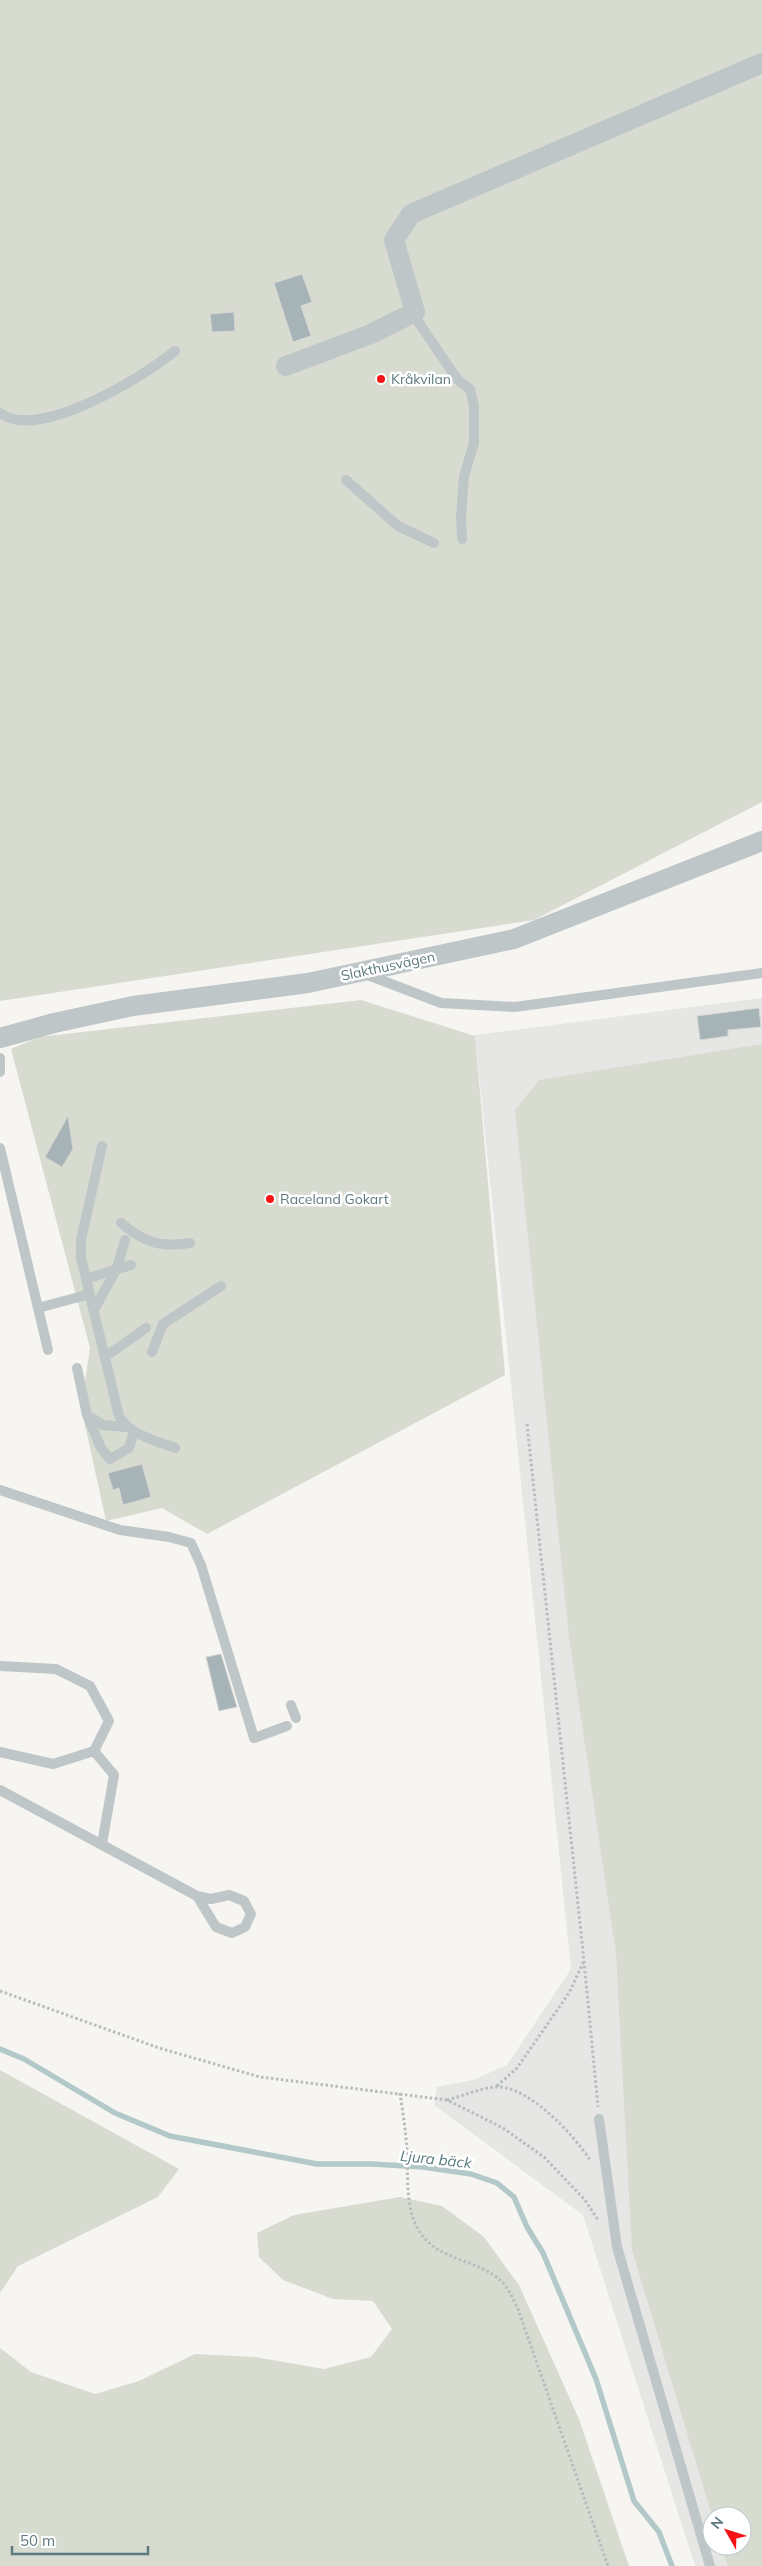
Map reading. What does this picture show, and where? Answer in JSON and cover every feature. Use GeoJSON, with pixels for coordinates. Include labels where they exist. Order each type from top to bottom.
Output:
{"type":"FeatureCollection","features":[{"type":"Feature","properties":{"kind":"street"},"geometry":{"type":"LineString","coordinates":[[286,366],[370,334],[415,312],[394,240],[411,214],[762,63]]}},
{"type":"Feature","properties":{"kind":"street","name":"Slakthusvägen"},"geometry":{"type":"LineString","coordinates":[[0,1038],[54,1023],[133,1006],[308,983],[514,939],[628,896],[762,841]]}},
{"type":"Feature","properties":{"kind":"lane"},"geometry":{"type":"LineString","coordinates":[[415,312],[417,320],[457,379],[470,389],[474,406],[474,443],[464,476],[461,516],[462,539]]}},
{"type":"Feature","properties":{"kind":"lane"},"geometry":{"type":"LineString","coordinates":[[0,413],[9,420],[29,421],[82,407],[126,385],[154,368],[175,351]]}},
{"type":"Feature","properties":{"kind":"lane"},"geometry":{"type":"LineString","coordinates":[[346,480],[398,526],[434,543]]}},
{"type":"Feature","properties":{"kind":"lane"},"geometry":{"type":"LineString","coordinates":[[360,972],[441,1004],[515,1007],[762,973]]}},
{"type":"Feature","properties":{"kind":"lane"},"geometry":{"type":"LineString","coordinates":[[0,1058],[0,1072]]}},
{"type":"Feature","properties":{"kind":"lane"},"geometry":{"type":"LineString","coordinates":[[77,1368],[86,1415],[101,1448],[110,1458],[129,1448],[130,1430],[119,1416],[81,1258],[81,1240],[102,1146]]}},
{"type":"Feature","properties":{"kind":"lane"},"geometry":{"type":"LineString","coordinates":[[0,1148],[48,1350]]}},
{"type":"Feature","properties":{"kind":"lane"},"geometry":{"type":"LineString","coordinates":[[120,1223],[140,1239],[172,1246],[190,1243]]}},
{"type":"Feature","properties":{"kind":"lane"},"geometry":{"type":"LineString","coordinates":[[94,1310],[117,1268],[125,1240]]}},
{"type":"Feature","properties":{"kind":"lane"},"geometry":{"type":"LineString","coordinates":[[86,1279],[131,1265]]}},
{"type":"Feature","properties":{"kind":"lane"},"geometry":{"type":"LineString","coordinates":[[152,1352],[163,1324],[221,1286]]}},
{"type":"Feature","properties":{"kind":"lane"},"geometry":{"type":"LineString","coordinates":[[38,1308],[90,1294]]}},
{"type":"Feature","properties":{"kind":"lane"},"geometry":{"type":"LineString","coordinates":[[105,1357],[146,1328]]}},
{"type":"Feature","properties":{"kind":"lane"},"geometry":{"type":"LineString","coordinates":[[86,1415],[103,1425],[130,1430],[176,1448]]}},
{"type":"Feature","properties":{"kind":"lane"},"geometry":{"type":"LineString","coordinates":[[0,1490],[120,1530],[168,1537],[191,1543],[201,1566],[254,1738],[287,1726]]}},
{"type":"Feature","properties":{"kind":"lane"},"geometry":{"type":"LineString","coordinates":[[0,1666],[56,1669],[90,1686],[109,1721],[94,1751],[53,1764],[0,1752]]}},
{"type":"Feature","properties":{"kind":"lane"},"geometry":{"type":"LineString","coordinates":[[291,1705],[296,1718]]}},
{"type":"Feature","properties":{"kind":"lane"},"geometry":{"type":"LineString","coordinates":[[94,1751],[114,1775],[102,1844]]}},
{"type":"Feature","properties":{"kind":"lane"},"geometry":{"type":"LineString","coordinates":[[0,1790],[196,1896],[211,1899],[230,1895],[244,1901],[250,1914],[245,1927],[232,1933],[216,1927],[196,1896]]}},
{"type":"Feature","properties":{"kind":"lane"},"geometry":{"type":"LineString","coordinates":[[599,2119],[617,2247],[710,2566]]}},
{"type":"Feature","properties":{"kind":"path"},"geometry":{"type":"LineString","coordinates":[[527,1424],[599,2119]]}},
{"type":"Feature","properties":{"kind":"path"},"geometry":{"type":"LineString","coordinates":[[447,2100],[497,2086],[517,2068],[569,1993],[584,1961]]}},
{"type":"Feature","properties":{"kind":"path"},"geometry":{"type":"LineString","coordinates":[[0,1991],[159,2048],[260,2077],[447,2100],[503,2128],[544,2157],[585,2200],[617,2247]]}},
{"type":"Feature","properties":{"kind":"path"},"geometry":{"type":"LineString","coordinates":[[497,2086],[522,2092],[544,2110],[584,2151],[608,2188]]}},
{"type":"Feature","properties":{"kind":"path"},"geometry":{"type":"LineString","coordinates":[[400,2093],[406,2139],[408,2194],[412,2216],[428,2242],[451,2257],[481,2267],[502,2280],[518,2309],[608,2566]]}},
{"type":"Feature","properties":{"kind":"shaded area","name":"Kråkvilan"},"geometry":{"type":"Polygon","coordinates":[[[0,0],[762,0],[762,802],[534,920],[0,1001],[0,0]]]}},
{"type":"Feature","properties":{"kind":"shaded area"},"geometry":{"type":"Polygon","coordinates":[[[762,998],[762,2566],[695,2566],[583,2215],[434,2105],[437,2087],[473,2080],[507,2065],[571,1969],[475,1035],[762,998]]]}},
{"type":"Feature","properties":{"kind":"shaded area","name":"Raceland Gokart"},"geometry":{"type":"Polygon","coordinates":[[[361,1000],[475,1036],[505,1375],[207,1534],[162,1508],[106,1521],[81,1407],[90,1348],[11,1049],[39,1037],[361,1000]]]}},
{"type":"Feature","properties":{"kind":"shaded area"},"geometry":{"type":"Polygon","coordinates":[[[762,1044],[762,2566],[728,2566],[724,2556],[752,2556],[752,2506],[709,2506],[632,2250],[616,1954],[569,1637],[515,1110],[539,1080],[762,1044]]]}},
{"type":"Feature","properties":{"kind":"shaded area"},"geometry":{"type":"Polygon","coordinates":[[[0,2070],[179,2169],[158,2197],[18,2266],[0,2293],[0,2070]]]}},
{"type":"Feature","properties":{"kind":"shaded area"},"geometry":{"type":"Polygon","coordinates":[[[400,2197],[442,2206],[484,2237],[519,2285],[579,2419],[629,2566],[0,2566],[0,2348],[31,2372],[95,2394],[139,2381],[195,2354],[255,2357],[324,2369],[371,2357],[392,2329],[373,2301],[333,2299],[283,2280],[259,2257],[257,2233],[294,2215],[400,2197]]]}},
{"type":"Feature","properties":{"kind":"building"},"geometry":{"type":"Polygon","coordinates":[[[302,274],[312,302],[301,306],[311,336],[293,342],[274,283],[302,274]]]}},
{"type":"Feature","properties":{"kind":"building"},"geometry":{"type":"Polygon","coordinates":[[[234,312],[235,331],[212,332],[210,314],[234,312]]]}},
{"type":"Feature","properties":{"kind":"building"},"geometry":{"type":"Polygon","coordinates":[[[759,1008],[761,1027],[728,1030],[728,1036],[700,1040],[697,1016],[759,1008]]]}},
{"type":"Feature","properties":{"kind":"building"},"geometry":{"type":"Polygon","coordinates":[[[68,1116],[73,1149],[62,1167],[45,1157],[68,1116]]]}},
{"type":"Feature","properties":{"kind":"building"},"geometry":{"type":"Polygon","coordinates":[[[142,1464],[151,1497],[123,1505],[119,1488],[113,1490],[108,1473],[142,1464]]]}},
{"type":"Feature","properties":{"kind":"building"},"geometry":{"type":"Polygon","coordinates":[[[221,1654],[237,1707],[219,1711],[206,1657],[221,1654]]]}},
{"type":"Feature","properties":{"kind":"waterway","name":"Ljura bäck"},"geometry":{"type":"LineString","coordinates":[[0,2049],[24,2059],[115,2113],[170,2136],[317,2164],[372,2164],[423,2167],[471,2174],[497,2183],[514,2197],[527,2227],[543,2253],[596,2379],[634,2501],[659,2532],[672,2566]]}},
{"type":"Feature","properties":{"kind":"place","name":"Kråkvilan"},"geometry":{"type":"Point","coordinates":[381,379]}},
{"type":"Feature","properties":{"kind":"place","name":"Raceland Gokart"},"geometry":{"type":"Point","coordinates":[270,1199]}}]}
